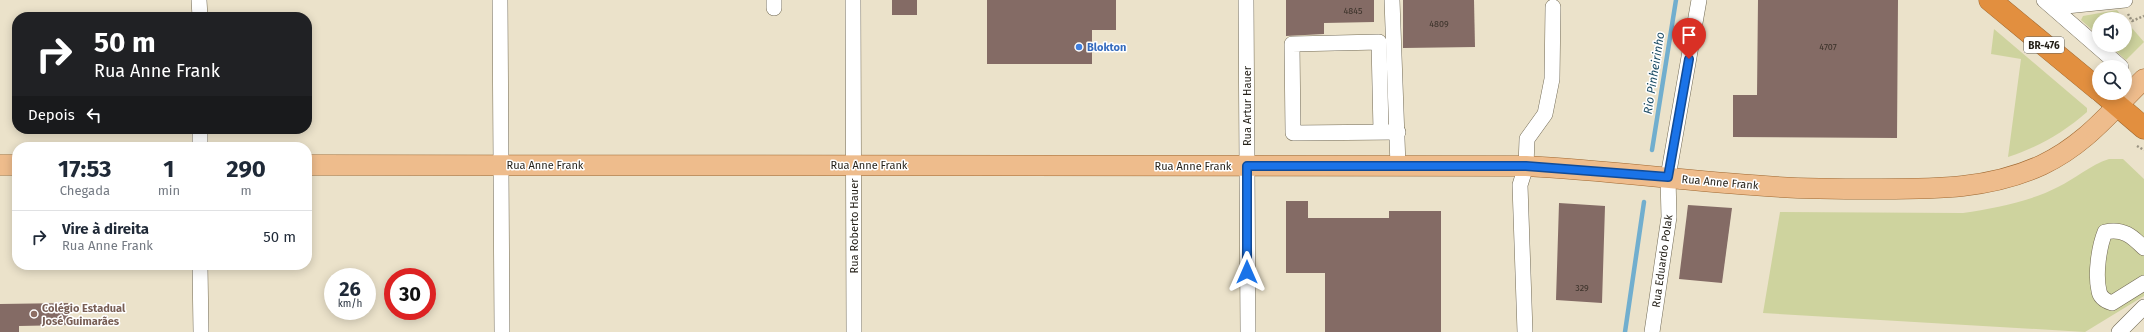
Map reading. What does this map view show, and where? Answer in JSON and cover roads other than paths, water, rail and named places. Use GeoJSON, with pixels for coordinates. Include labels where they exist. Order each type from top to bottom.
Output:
{"type":"FeatureCollection","features":[{"type":"Feature","properties":{"kind":"highway","name":"BR-476"},"geometry":{"type":"LineString","coordinates":[[1990,0],[2092,84]]}},
{"type":"Feature","properties":{"kind":"highway"},"geometry":{"type":"LineString","coordinates":[[2112,100],[2144,128]]}},
{"type":"Feature","properties":{"kind":"main road","name":"Rua Anne Frank"},"geometry":{"type":"LineString","coordinates":[[312,165],[1526,166],[1801,188],[1909,189],[1974,186],[2019,175],[2066,152],[2096,130],[2111,100]]}},
{"type":"Feature","properties":{"kind":"main road"},"geometry":{"type":"LineString","coordinates":[[0,165],[12,165]]}},
{"type":"Feature","properties":{"kind":"street"},"geometry":{"type":"LineString","coordinates":[[199,0],[200,12]]}},
{"type":"Feature","properties":{"kind":"street"},"geometry":{"type":"LineString","coordinates":[[500,0],[502,332]]}},
{"type":"Feature","properties":{"kind":"street","name":"Rua Roberto Hauer"},"geometry":{"type":"LineString","coordinates":[[853,0],[854,332]]}},
{"type":"Feature","properties":{"kind":"street","name":"Rua Artur Hauer"},"geometry":{"type":"LineString","coordinates":[[1246,0],[1248,332]]}},
{"type":"Feature","properties":{"kind":"street"},"geometry":{"type":"LineString","coordinates":[[1392,0],[1398,132],[1398,166]]}},
{"type":"Feature","properties":{"kind":"street","name":"Rua Eduardo Polak"},"geometry":{"type":"LineString","coordinates":[[1652,332],[1670,217],[1668,177],[1699,0]]}},
{"type":"Feature","properties":{"kind":"street"},"geometry":{"type":"LineString","coordinates":[[2044,0],[2066,6],[2125,0]]}},
{"type":"Feature","properties":{"kind":"street"},"geometry":{"type":"LineString","coordinates":[[2044,0],[2113,60]]}},
{"type":"Feature","properties":{"kind":"street"},"geometry":{"type":"LineString","coordinates":[[1525,332],[1520,185],[1526,166],[1527,140],[1545,114],[1552,79],[1553,7]]}},
{"type":"Feature","properties":{"kind":"street"},"geometry":{"type":"LineString","coordinates":[[1381,131],[1379,42],[1292,44],[1293,133],[1398,132]]}},
{"type":"Feature","properties":{"kind":"street"},"geometry":{"type":"LineString","coordinates":[[2144,248],[2130,235],[2116,229],[2105,232],[2100,244],[2099,292],[2105,301],[2112,303],[2144,283]]}},
{"type":"Feature","properties":{"kind":"street"},"geometry":{"type":"LineString","coordinates":[[200,270],[201,332]]}},
{"type":"Feature","properties":{"kind":"street"},"geometry":{"type":"LineString","coordinates":[[2119,332],[2144,307]]}},
{"type":"Feature","properties":{"kind":"waterway","name":"Rio Pinheirinho"},"geometry":{"type":"LineString","coordinates":[[1652,150],[1676,0]]}},
{"type":"Feature","properties":{"kind":"waterway","name":"Rio Pinheirinho"},"geometry":{"type":"LineString","coordinates":[[1625,332],[1644,202]]}},
{"type":"Feature","properties":{"kind":"place","name":"Blokton"},"geometry":{"type":"Point","coordinates":[1079,47]}},
{"type":"Feature","properties":{"kind":"place","name":"Colégio Estadual José Guimarães"},"geometry":{"type":"Point","coordinates":[34,314]}}]}
